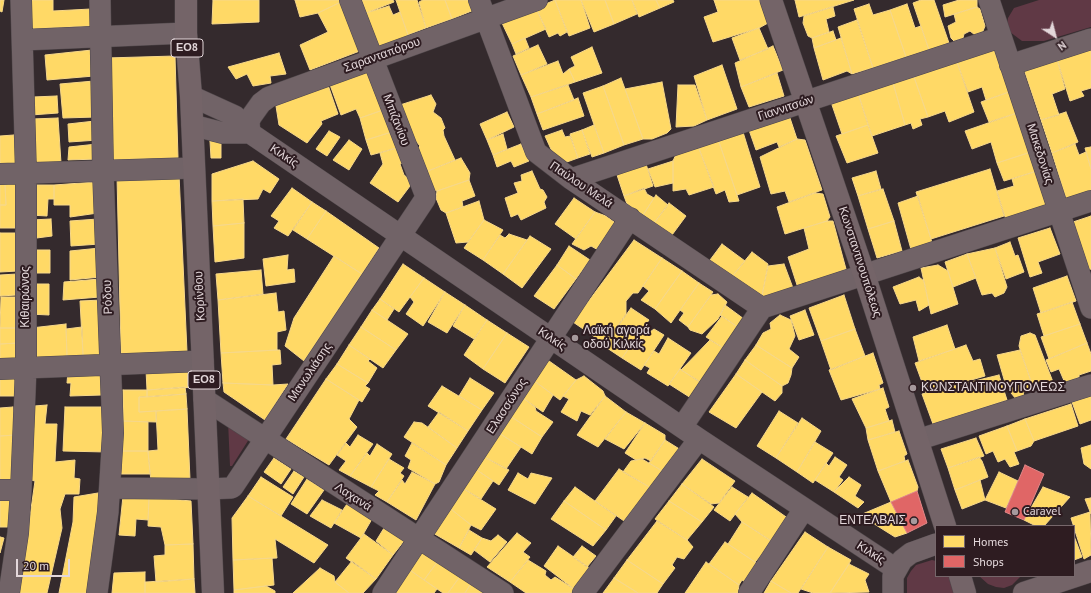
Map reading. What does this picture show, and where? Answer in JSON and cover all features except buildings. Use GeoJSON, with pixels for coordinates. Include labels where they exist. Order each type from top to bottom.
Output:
{"type":"FeatureCollection","features":[{"type":"Feature","properties":{"kind":"main road","name":"Κορίνθου"},"geometry":{"type":"LineString","coordinates":[[186,0],[186,33],[191,96],[213,593]]}},
{"type":"Feature","properties":{"kind":"main road","name":"Κωνσταντινουπόλεως"},"geometry":{"type":"LineString","coordinates":[[771,0],[864,274],[945,525]]}},
{"type":"Feature","properties":{"kind":"main road"},"geometry":{"type":"LineString","coordinates":[[1075,577],[1091,572]]}},
{"type":"Feature","properties":{"kind":"main road"},"geometry":{"type":"LineString","coordinates":[[960,577],[965,593]]}},
{"type":"Feature","properties":{"kind":"main road"},"geometry":{"type":"LineString","coordinates":[[1038,587],[1073,577]]}},
{"type":"Feature","properties":{"kind":"street","name":"Κιθαιρώνος"},"geometry":{"type":"LineString","coordinates":[[8,593],[18,533],[26,368],[26,174],[21,0]]}},
{"type":"Feature","properties":{"kind":"street","name":"Ρόδου"},"geometry":{"type":"LineString","coordinates":[[97,593],[110,488],[113,433],[103,171],[100,0]]}},
{"type":"Feature","properties":{"kind":"street","name":"Μπιζανίου"},"geometry":{"type":"LineString","coordinates":[[350,0],[425,196],[423,202],[401,236]]}},
{"type":"Feature","properties":{"kind":"street","name":"Σαρανταπόρου"},"geometry":{"type":"LineString","coordinates":[[250,133],[249,122],[251,117],[261,103],[269,96],[373,58],[482,9],[537,0]]}},
{"type":"Feature","properties":{"kind":"street","name":"Μακεδονίας"},"geometry":{"type":"LineString","coordinates":[[990,0],[1010,65],[1091,308]]}},
{"type":"Feature","properties":{"kind":"street","name":"Παύλου Μελά"},"geometry":{"type":"LineString","coordinates":[[482,9],[536,152],[572,179],[762,308]]}},
{"type":"Feature","properties":{"kind":"street"},"geometry":{"type":"LineString","coordinates":[[23,40],[186,33]]}},
{"type":"Feature","properties":{"kind":"street","name":"Γιαννιτσών"},"geometry":{"type":"LineString","coordinates":[[572,179],[1001,37]]}},
{"type":"Feature","properties":{"kind":"street"},"geometry":{"type":"LineString","coordinates":[[1010,65],[1091,40]]}},
{"type":"Feature","properties":{"kind":"street","name":"Κιλκίς"},"geometry":{"type":"LineString","coordinates":[[191,96],[235,116],[250,133],[682,428],[896,569]]}},
{"type":"Feature","properties":{"kind":"street"},"geometry":{"type":"LineString","coordinates":[[192,125],[223,133],[250,133]]}},
{"type":"Feature","properties":{"kind":"street"},"geometry":{"type":"LineString","coordinates":[[0,174],[194,168]]}},
{"type":"Feature","properties":{"kind":"street"},"geometry":{"type":"LineString","coordinates":[[682,428],[762,308],[1091,201]]}},
{"type":"Feature","properties":{"kind":"street","name":"Ελασσώνος"},"geometry":{"type":"LineString","coordinates":[[383,593],[630,218]]}},
{"type":"Feature","properties":{"kind":"street","name":"Μανωλιάσης"},"geometry":{"type":"LineString","coordinates":[[208,489],[233,487],[401,236]]}},
{"type":"Feature","properties":{"kind":"street"},"geometry":{"type":"LineString","coordinates":[[0,369],[203,361]]}},
{"type":"Feature","properties":{"kind":"street"},"geometry":{"type":"LineString","coordinates":[[917,440],[1091,385]]}},
{"type":"Feature","properties":{"kind":"street","name":"Λαχανά"},"geometry":{"type":"LineString","coordinates":[[204,399],[503,593]]}},
{"type":"Feature","properties":{"kind":"street"},"geometry":{"type":"LineString","coordinates":[[583,593],[699,439]]}},
{"type":"Feature","properties":{"kind":"street"},"geometry":{"type":"LineString","coordinates":[[110,488],[208,489]]}},
{"type":"Feature","properties":{"kind":"street"},"geometry":{"type":"LineString","coordinates":[[0,490],[21,490]]}},
{"type":"Feature","properties":{"kind":"street"},"geometry":{"type":"LineString","coordinates":[[749,593],[804,509]]}},
{"type":"Feature","properties":{"kind":"street"},"geometry":{"type":"LineString","coordinates":[[893,593],[892,581],[896,569],[902,560],[911,553],[935,544]]}},
{"type":"Feature","properties":{"kind":"shaded area"},"geometry":{"type":"Polygon","coordinates":[[[1039,0],[1091,0],[1091,27],[1044,41],[1022,41],[1006,29],[1008,18],[1014,8],[1039,0]]]}},
{"type":"Feature","properties":{"kind":"shaded area"},"geometry":{"type":"Polygon","coordinates":[[[228,421],[251,436],[232,466],[230,466],[228,421]]]}},
{"type":"Feature","properties":{"kind":"shaded area"},"geometry":{"type":"Polygon","coordinates":[[[932,560],[935,561],[935,577],[954,577],[955,593],[907,593],[907,578],[916,565],[932,560]]]}},
{"type":"Feature","properties":{"kind":"shaded area"},"geometry":{"type":"Polygon","coordinates":[[[980,577],[1020,577],[1012,585],[1004,588],[988,584],[980,577]]]}},
{"type":"Feature","properties":{"kind":"place","name":"Λαϊκή αγορά οδού Κιλκίς"},"geometry":{"type":"Point","coordinates":[575,338]}},
{"type":"Feature","properties":{"kind":"place","name":"ΚΩΝΣΤΑΝΤΙΝΟΥΠΟΛΕΩΣ"},"geometry":{"type":"Point","coordinates":[913,388]}},
{"type":"Feature","properties":{"kind":"place","name":"Caravel"},"geometry":{"type":"Point","coordinates":[1015,512]}},
{"type":"Feature","properties":{"kind":"place","name":"ΕΝΤΕΛΒΑΙΣ"},"geometry":{"type":"Point","coordinates":[914,521]}}]}
